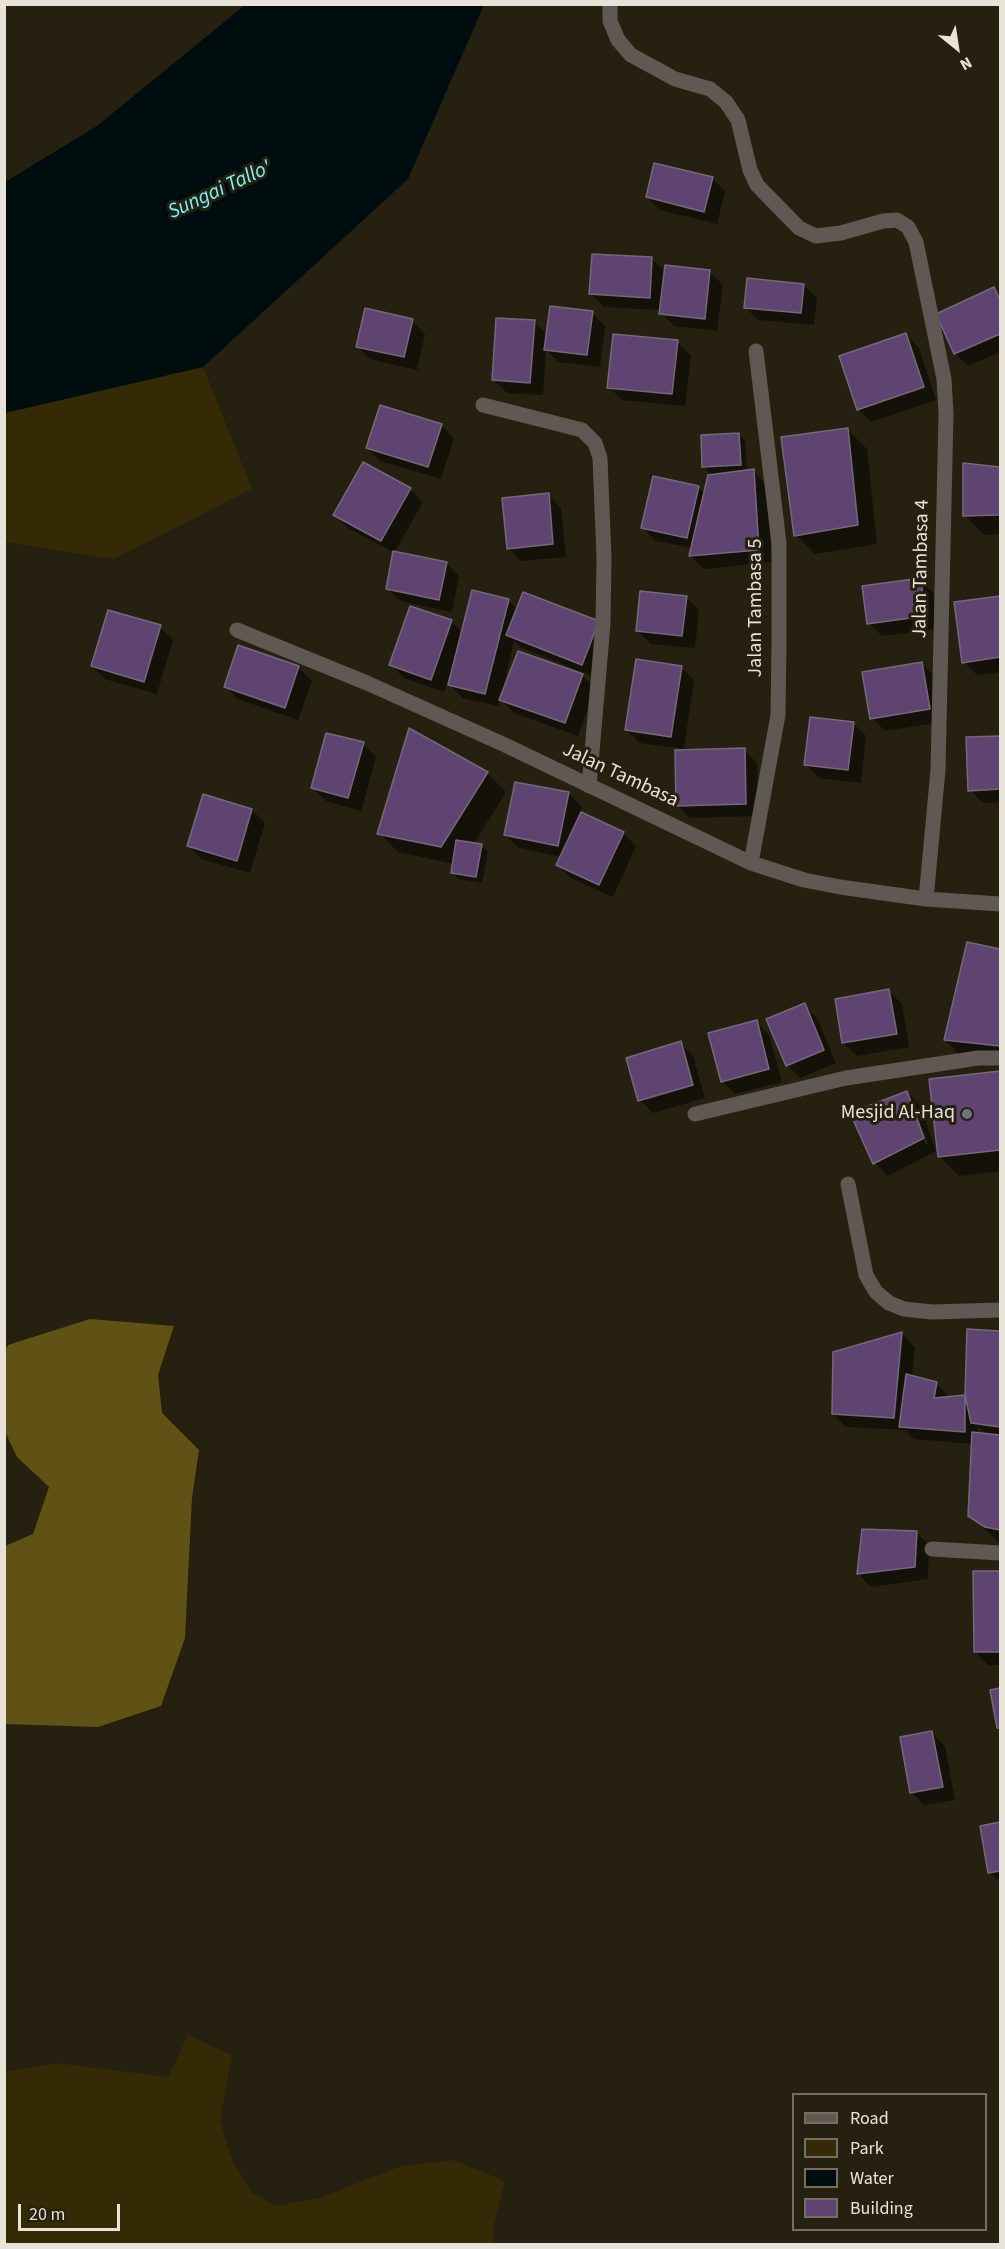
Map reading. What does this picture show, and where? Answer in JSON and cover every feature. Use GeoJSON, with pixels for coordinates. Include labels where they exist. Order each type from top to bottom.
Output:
{"type":"FeatureCollection","features":[{"type":"Feature","properties":{"kind":"street","name":"Jalan Tambasa 4"},"geometry":{"type":"LineString","coordinates":[[610,4],[610,21],[618,40],[631,55],[675,80],[710,89],[726,102],[738,120],[750,170],[757,185],[799,228],[816,236],[841,233],[883,221],[897,220],[908,227],[916,242],[944,379],[946,414],[938,770],[926,898]]}},
{"type":"Feature","properties":{"kind":"street","name":"Jalan Tambasa 5"},"geometry":{"type":"LineString","coordinates":[[751,863],[778,715],[780,643],[779,543],[756,351]]}},
{"type":"Feature","properties":{"kind":"street"},"geometry":{"type":"LineString","coordinates":[[483,405],[582,429],[595,443],[600,458],[604,558],[603,624],[589,786]]}},
{"type":"Feature","properties":{"kind":"street","name":"Jalan Tambasa"},"geometry":{"type":"LineString","coordinates":[[237,630],[367,683],[751,863],[804,880],[926,898],[1000,904]]}},
{"type":"Feature","properties":{"kind":"street"},"geometry":{"type":"LineString","coordinates":[[695,1114],[846,1078],[978,1058],[1000,1058]]}},
{"type":"Feature","properties":{"kind":"street"},"geometry":{"type":"LineString","coordinates":[[848,1184],[866,1275],[882,1298],[904,1309],[923,1311],[1000,1310]]}},
{"type":"Feature","properties":{"kind":"street"},"geometry":{"type":"LineString","coordinates":[[932,1549],[1000,1553]]}},
{"type":"Feature","properties":{"kind":"green space"},"geometry":{"type":"Polygon","coordinates":[[[203,367],[252,489],[114,559],[5,542],[4,413],[203,367]]]}},
{"type":"Feature","properties":{"kind":"green space"},"geometry":{"type":"Polygon","coordinates":[[[188,2035],[232,2055],[220,2120],[232,2160],[251,2192],[276,2206],[319,2198],[401,2166],[453,2160],[505,2181],[493,2227],[494,2244],[5,2244],[5,2072],[56,2063],[168,2077],[188,2035]]]}},
{"type":"Feature","properties":{"kind":"shaded area"},"geometry":{"type":"Polygon","coordinates":[[[90,1319],[174,1326],[158,1375],[162,1413],[199,1450],[192,1498],[185,1638],[161,1706],[98,1727],[5,1724],[5,1546],[33,1534],[49,1487],[17,1457],[5,1432],[5,1351],[8,1345],[90,1319]]]}},
{"type":"Feature","properties":{"kind":"water","name":"Sungai Tallo'"},"geometry":{"type":"Polygon","coordinates":[[[245,5],[484,5],[408,179],[203,367],[5,413],[5,182],[97,126],[245,5]]]}},
{"type":"Feature","properties":{"kind":"building"},"geometry":{"type":"Polygon","coordinates":[[[654,163],[713,177],[704,212],[646,197],[654,163]]]}},
{"type":"Feature","properties":{"kind":"building"},"geometry":{"type":"Polygon","coordinates":[[[592,254],[652,257],[650,298],[589,294],[592,254]]]}},
{"type":"Feature","properties":{"kind":"building"},"geometry":{"type":"Polygon","coordinates":[[[665,265],[710,270],[705,319],[659,314],[665,265]]]}},
{"type":"Feature","properties":{"kind":"building"},"geometry":{"type":"Polygon","coordinates":[[[747,278],[804,284],[801,313],[744,308],[747,278]]]}},
{"type":"Feature","properties":{"kind":"building"},"geometry":{"type":"Polygon","coordinates":[[[994,287],[1000,300],[1000,334],[954,354],[936,314],[994,287]]]}},
{"type":"Feature","properties":{"kind":"building"},"geometry":{"type":"Polygon","coordinates":[[[550,306],[593,311],[587,355],[544,350],[550,306]]]}},
{"type":"Feature","properties":{"kind":"building"},"geometry":{"type":"Polygon","coordinates":[[[365,308],[413,319],[404,357],[356,347],[365,308]]]}},
{"type":"Feature","properties":{"kind":"building"},"geometry":{"type":"Polygon","coordinates":[[[496,318],[535,320],[530,383],[492,380],[496,318]]]}},
{"type":"Feature","properties":{"kind":"building"},"geometry":{"type":"Polygon","coordinates":[[[906,333],[924,387],[857,410],[839,356],[906,333]]]}},
{"type":"Feature","properties":{"kind":"building"},"geometry":{"type":"Polygon","coordinates":[[[613,334],[678,340],[672,394],[607,388],[613,334]]]}},
{"type":"Feature","properties":{"kind":"building"},"geometry":{"type":"Polygon","coordinates":[[[380,405],[442,424],[428,467],[366,448],[380,405]]]}},
{"type":"Feature","properties":{"kind":"building"},"geometry":{"type":"Polygon","coordinates":[[[848,428],[858,525],[794,536],[781,437],[848,428]]]}},
{"type":"Feature","properties":{"kind":"building"},"geometry":{"type":"Polygon","coordinates":[[[739,433],[741,465],[702,467],[701,435],[739,433]]]}},
{"type":"Feature","properties":{"kind":"building"},"geometry":{"type":"Polygon","coordinates":[[[363,462],[411,488],[381,541],[333,515],[363,462]]]}},
{"type":"Feature","properties":{"kind":"building"},"geometry":{"type":"Polygon","coordinates":[[[963,463],[1000,467],[1000,515],[963,516],[963,463]]]}},
{"type":"Feature","properties":{"kind":"building"},"geometry":{"type":"Polygon","coordinates":[[[754,469],[759,550],[689,556],[708,475],[754,469]]]}},
{"type":"Feature","properties":{"kind":"building"},"geometry":{"type":"Polygon","coordinates":[[[653,476],[699,486],[687,538],[641,528],[653,476]]]}},
{"type":"Feature","properties":{"kind":"building"},"geometry":{"type":"Polygon","coordinates":[[[549,493],[553,544],[507,549],[502,498],[549,493]]]}},
{"type":"Feature","properties":{"kind":"building"},"geometry":{"type":"Polygon","coordinates":[[[393,551],[447,562],[439,600],[386,589],[393,551]]]}},
{"type":"Feature","properties":{"kind":"building"},"geometry":{"type":"Polygon","coordinates":[[[921,578],[925,616],[867,624],[862,586],[921,578]]]}},
{"type":"Feature","properties":{"kind":"building"},"geometry":{"type":"Polygon","coordinates":[[[472,590],[509,599],[485,694],[448,685],[472,590]]]}},
{"type":"Feature","properties":{"kind":"building"},"geometry":{"type":"Polygon","coordinates":[[[640,591],[687,596],[682,636],[636,631],[640,591]]]}},
{"type":"Feature","properties":{"kind":"building"},"geometry":{"type":"Polygon","coordinates":[[[523,592],[599,621],[582,665],[506,635],[523,592]]]}},
{"type":"Feature","properties":{"kind":"building"},"geometry":{"type":"Polygon","coordinates":[[[1000,596],[1000,657],[962,663],[954,602],[1000,596]]]}},
{"type":"Feature","properties":{"kind":"building"},"geometry":{"type":"Polygon","coordinates":[[[410,606],[452,620],[431,680],[389,665],[410,606]]]}},
{"type":"Feature","properties":{"kind":"building"},"geometry":{"type":"Polygon","coordinates":[[[108,610],[161,625],[144,682],[91,666],[108,610]]]}},
{"type":"Feature","properties":{"kind":"building"},"geometry":{"type":"Polygon","coordinates":[[[238,645],[299,666],[285,708],[224,687],[238,645]]]}},
{"type":"Feature","properties":{"kind":"building"},"geometry":{"type":"Polygon","coordinates":[[[518,651],[583,674],[565,723],[499,700],[518,651]]]}},
{"type":"Feature","properties":{"kind":"building"},"geometry":{"type":"Polygon","coordinates":[[[636,659],[682,666],[671,737],[625,730],[636,659]]]}},
{"type":"Feature","properties":{"kind":"building"},"geometry":{"type":"Polygon","coordinates":[[[922,662],[930,709],[870,719],[862,672],[922,662]]]}},
{"type":"Feature","properties":{"kind":"building"},"geometry":{"type":"Polygon","coordinates":[[[810,717],[854,722],[848,770],[804,765],[810,717]]]}},
{"type":"Feature","properties":{"kind":"building"},"geometry":{"type":"Polygon","coordinates":[[[409,728],[488,772],[441,847],[377,834],[409,728]]]}},
{"type":"Feature","properties":{"kind":"building"},"geometry":{"type":"Polygon","coordinates":[[[326,733],[364,742],[348,798],[311,788],[326,733]]]}},
{"type":"Feature","properties":{"kind":"building"},"geometry":{"type":"Polygon","coordinates":[[[1000,736],[1000,789],[968,791],[966,737],[1000,736]]]}},
{"type":"Feature","properties":{"kind":"building"},"geometry":{"type":"Polygon","coordinates":[[[745,748],[746,804],[676,806],[675,750],[745,748]]]}},
{"type":"Feature","properties":{"kind":"building"},"geometry":{"type":"Polygon","coordinates":[[[515,782],[569,792],[558,846],[504,835],[515,782]]]}},
{"type":"Feature","properties":{"kind":"building"},"geometry":{"type":"Polygon","coordinates":[[[203,794],[252,809],[237,861],[187,846],[203,794]]]}},
{"type":"Feature","properties":{"kind":"building"},"geometry":{"type":"Polygon","coordinates":[[[581,812],[624,832],[599,885],[556,865],[581,812]]]}},
{"type":"Feature","properties":{"kind":"building"},"geometry":{"type":"Polygon","coordinates":[[[456,840],[482,844],[476,877],[451,873],[456,840]]]}},
{"type":"Feature","properties":{"kind":"building"},"geometry":{"type":"Polygon","coordinates":[[[967,942],[1000,949],[1000,1046],[944,1040],[967,942]]]}},
{"type":"Feature","properties":{"kind":"building"},"geometry":{"type":"Polygon","coordinates":[[[889,989],[897,1034],[842,1043],[835,999],[889,989]]]}},
{"type":"Feature","properties":{"kind":"building"},"geometry":{"type":"Polygon","coordinates":[[[805,1003],[824,1050],[786,1066],[766,1019],[805,1003]]]}},
{"type":"Feature","properties":{"kind":"building"},"geometry":{"type":"Polygon","coordinates":[[[757,1020],[769,1069],[721,1082],[708,1033],[757,1020]]]}},
{"type":"Feature","properties":{"kind":"building"},"geometry":{"type":"Polygon","coordinates":[[[681,1041],[693,1085],[638,1101],[626,1058],[681,1041]]]}},
{"type":"Feature","properties":{"kind":"building","name":"Mesjid Al-Haq"},"geometry":{"type":"Polygon","coordinates":[[[1000,1071],[1000,1150],[938,1157],[929,1079],[1000,1071]]]}},
{"type":"Feature","properties":{"kind":"building"},"geometry":{"type":"Polygon","coordinates":[[[907,1091],[924,1138],[873,1164],[850,1113],[907,1091]]]}},
{"type":"Feature","properties":{"kind":"building"},"geometry":{"type":"Polygon","coordinates":[[[967,1329],[1000,1331],[1000,1427],[971,1423],[965,1395],[967,1329]]]}},
{"type":"Feature","properties":{"kind":"building"},"geometry":{"type":"Polygon","coordinates":[[[902,1332],[894,1418],[832,1414],[833,1352],[902,1332]]]}},
{"type":"Feature","properties":{"kind":"building"},"geometry":{"type":"Polygon","coordinates":[[[906,1374],[937,1382],[934,1398],[965,1395],[965,1432],[899,1427],[906,1374]]]}},
{"type":"Feature","properties":{"kind":"building"},"geometry":{"type":"Polygon","coordinates":[[[972,1432],[1000,1435],[1000,1530],[985,1527],[968,1516],[972,1432]]]}},
{"type":"Feature","properties":{"kind":"building"},"geometry":{"type":"Polygon","coordinates":[[[862,1529],[917,1531],[915,1567],[857,1574],[862,1529]]]}},
{"type":"Feature","properties":{"kind":"building"},"geometry":{"type":"Polygon","coordinates":[[[973,1571],[1000,1571],[1000,1652],[974,1652],[973,1571]]]}},
{"type":"Feature","properties":{"kind":"building"},"geometry":{"type":"Polygon","coordinates":[[[1000,1688],[1000,1728],[997,1728],[990,1690],[1000,1688]]]}},
{"type":"Feature","properties":{"kind":"building"},"geometry":{"type":"Polygon","coordinates":[[[932,1731],[943,1787],[910,1793],[900,1737],[932,1731]]]}},
{"type":"Feature","properties":{"kind":"building"},"geometry":{"type":"Polygon","coordinates":[[[1000,1822],[1000,1871],[988,1873],[980,1826],[1000,1822]]]}},
{"type":"Feature","properties":{"kind":"place","name":"Mesjid Al-Haq"},"geometry":{"type":"Point","coordinates":[967,1114]}}]}
